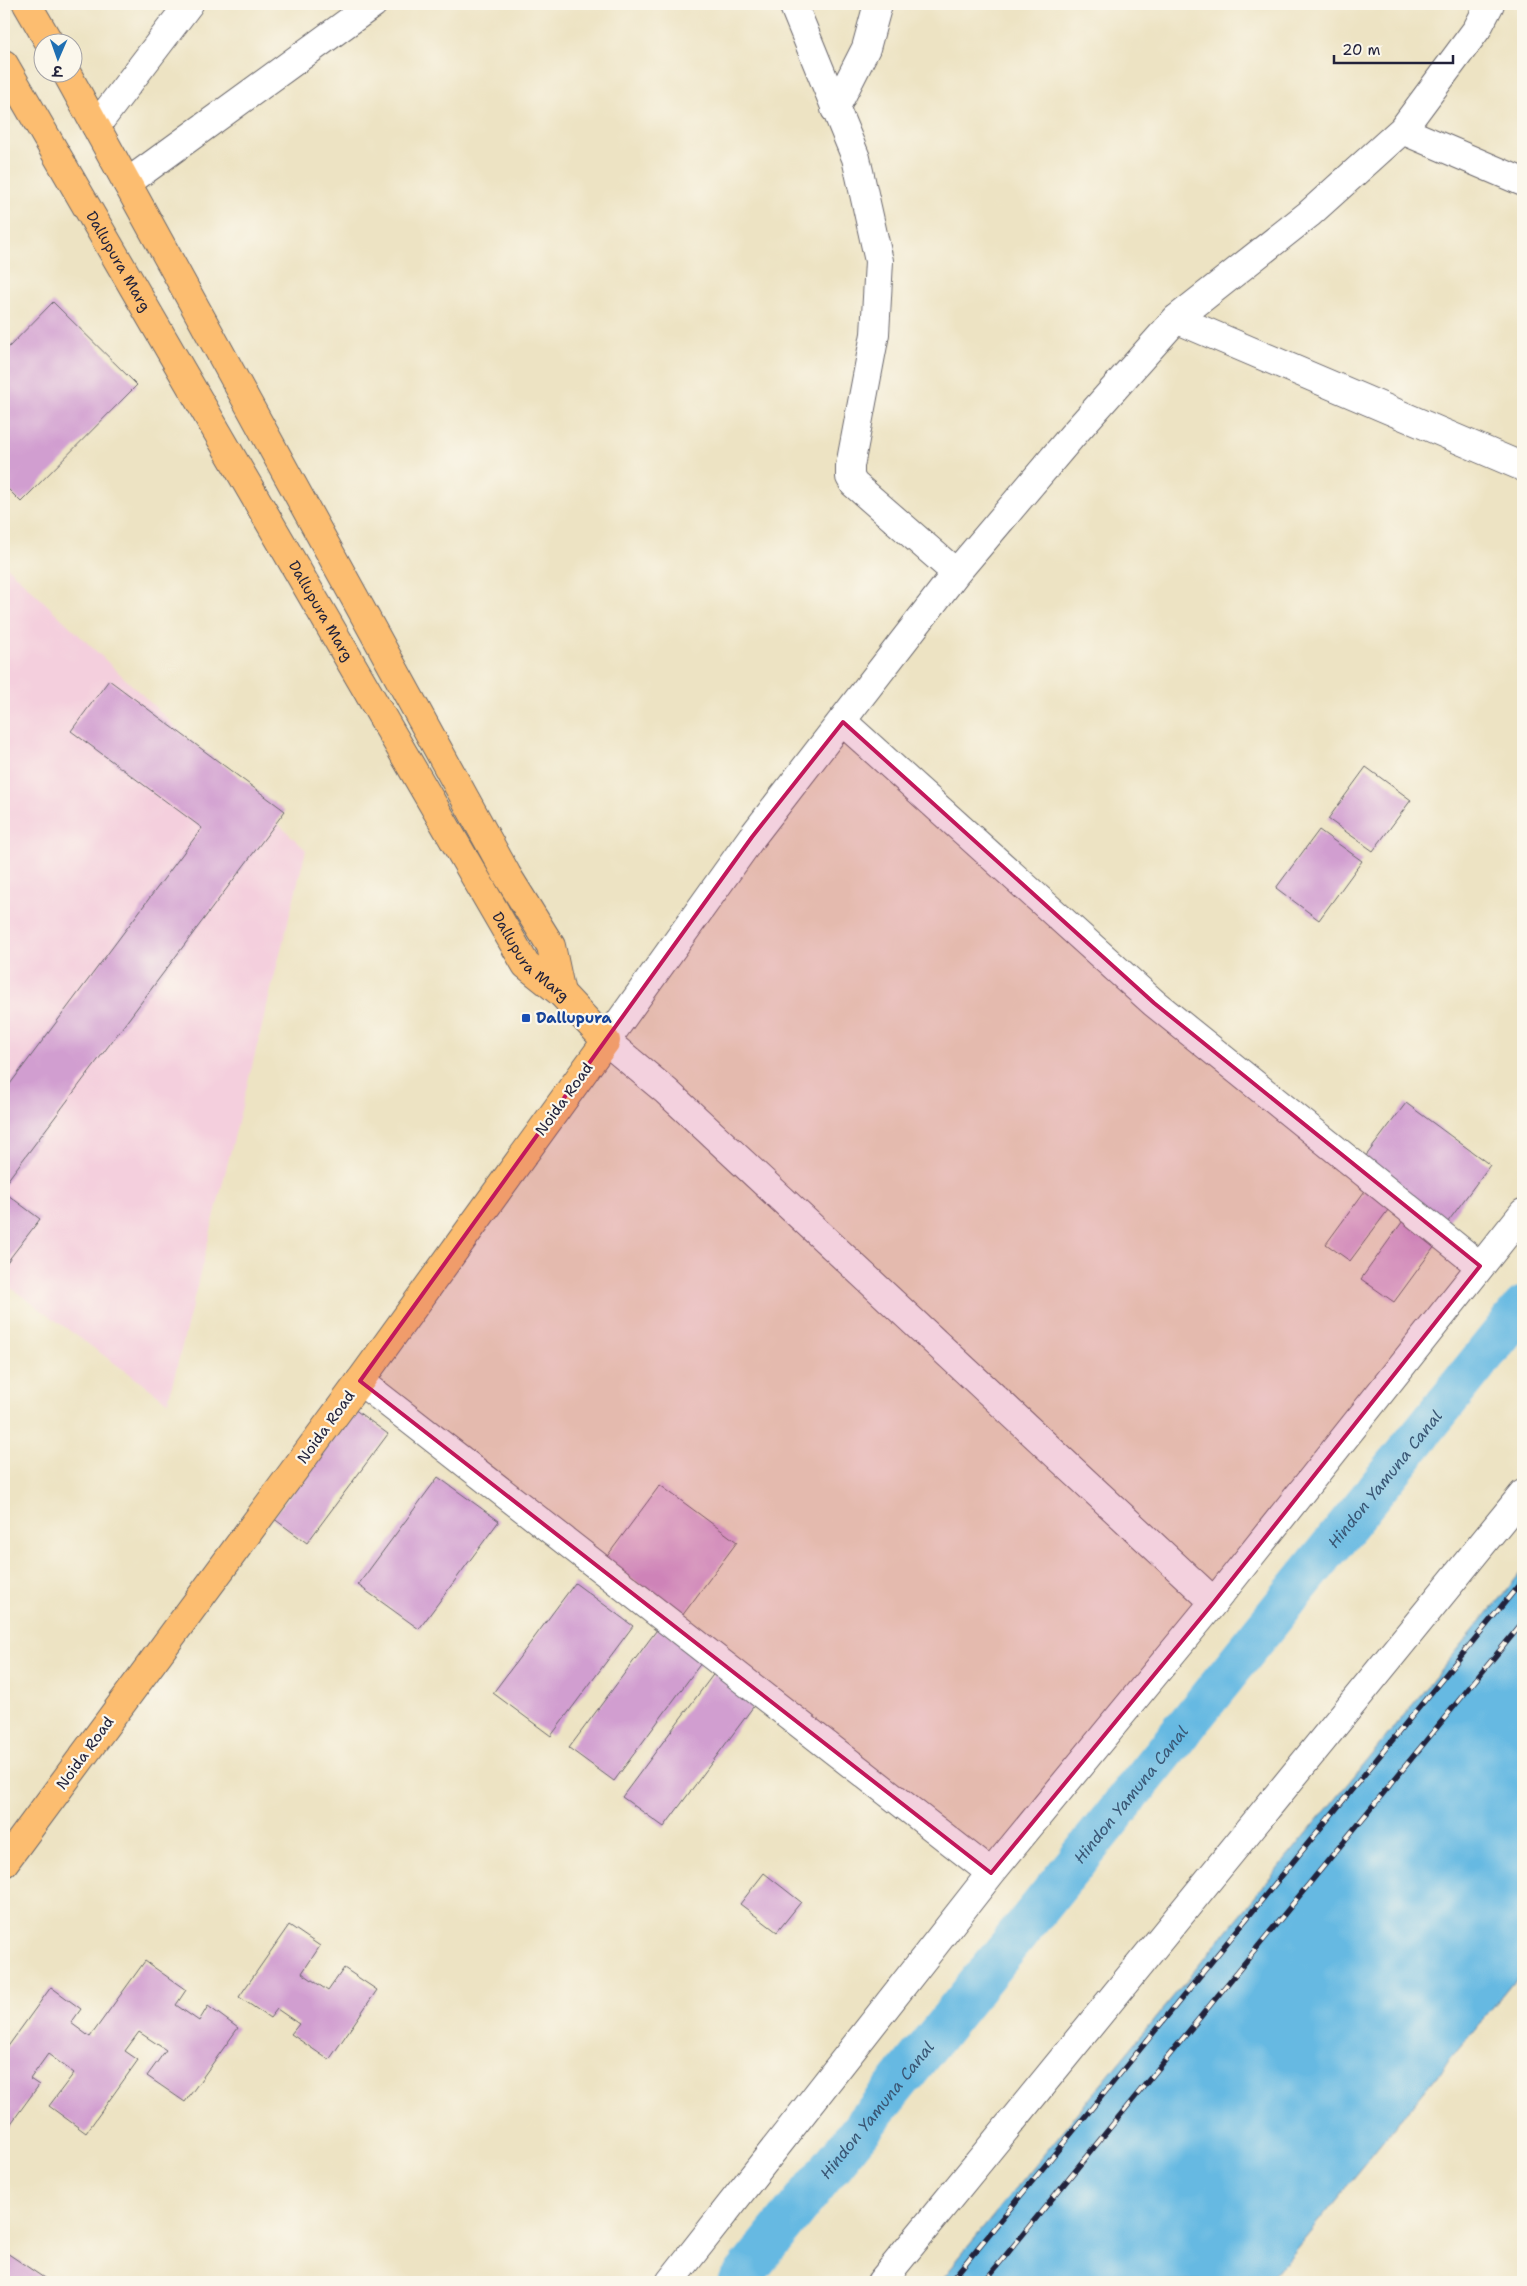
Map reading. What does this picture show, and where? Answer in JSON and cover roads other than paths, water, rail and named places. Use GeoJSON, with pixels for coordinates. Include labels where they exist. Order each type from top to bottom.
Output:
{"type":"FeatureCollection","features":[{"type":"Feature","properties":{"kind":"main road"},"geometry":{"type":"LineString","coordinates":[[27,4],[43,32]]}},
{"type":"Feature","properties":{"kind":"main road","name":"Dallupura Marg"},"geometry":{"type":"LineString","coordinates":[[4,64],[526,964],[561,994]]}},
{"type":"Feature","properties":{"kind":"main road","name":"Dallupura Marg"},"geometry":{"type":"LineString","coordinates":[[72,82],[507,875],[551,946],[561,994]]}},
{"type":"Feature","properties":{"kind":"main road"},"geometry":{"type":"LineString","coordinates":[[561,994],[606,1041]]}},
{"type":"Feature","properties":{"kind":"main road","name":"Noida Road"},"geometry":{"type":"LineString","coordinates":[[4,1863],[360,1380],[606,1041]]}},
{"type":"Feature","properties":{"kind":"street"},"geometry":{"type":"LineString","coordinates":[[96,126],[189,4]]}},
{"type":"Feature","properties":{"kind":"street"},"geometry":{"type":"LineString","coordinates":[[127,184],[373,4]]}},
{"type":"Feature","properties":{"kind":"street"},"geometry":{"type":"LineString","coordinates":[[793,4],[856,158],[879,261],[875,334],[850,466],[850,477],[854,484],[956,573]]}},
{"type":"Feature","properties":{"kind":"street"},"geometry":{"type":"LineString","coordinates":[[835,109],[866,48],[878,4]]}},
{"type":"Feature","properties":{"kind":"street"},"geometry":{"type":"LineString","coordinates":[[1214,1602],[666,1091],[606,1041],[752,837],[843,722],[956,573],[1072,436],[1176,319],[1309,214],[1402,130],[1477,29],[1490,4]]}},
{"type":"Feature","properties":{"kind":"street"},"geometry":{"type":"LineString","coordinates":[[1402,130],[1523,182]]}},
{"type":"Feature","properties":{"kind":"street"},"geometry":{"type":"LineString","coordinates":[[1176,319],[1523,467]]}},
{"type":"Feature","properties":{"kind":"street"},"geometry":{"type":"LineString","coordinates":[[843,722],[1154,1003],[1480,1266]]}},
{"type":"Feature","properties":{"kind":"street"},"geometry":{"type":"LineString","coordinates":[[670,2282],[991,1873],[1214,1602],[1523,1213]]}},
{"type":"Feature","properties":{"kind":"street"},"geometry":{"type":"LineString","coordinates":[[360,1380],[991,1873]]}},
{"type":"Feature","properties":{"kind":"street"},"geometry":{"type":"LineString","coordinates":[[881,2282],[1523,1494]]}},
{"type":"Feature","properties":{"kind":"water"},"geometry":{"type":"Polygon","coordinates":[[[1523,1570],[1523,1970],[1269,2282],[939,2282],[1523,1570]]]}},
{"type":"Feature","properties":{"kind":"waterway","name":"Hindon Yamuna Canal"},"geometry":{"type":"LineString","coordinates":[[738,2282],[1523,1307]]}},
{"type":"Feature","properties":{"kind":"railway"},"geometry":{"type":"LineString","coordinates":[[950,2282],[1523,1580]]}},
{"type":"Feature","properties":{"kind":"railway"},"geometry":{"type":"LineString","coordinates":[[984,2282],[1523,1622]]}},
{"type":"Feature","properties":{"kind":"place","name":"Dallupura"},"geometry":{"type":"Point","coordinates":[526,1018]}}]}
